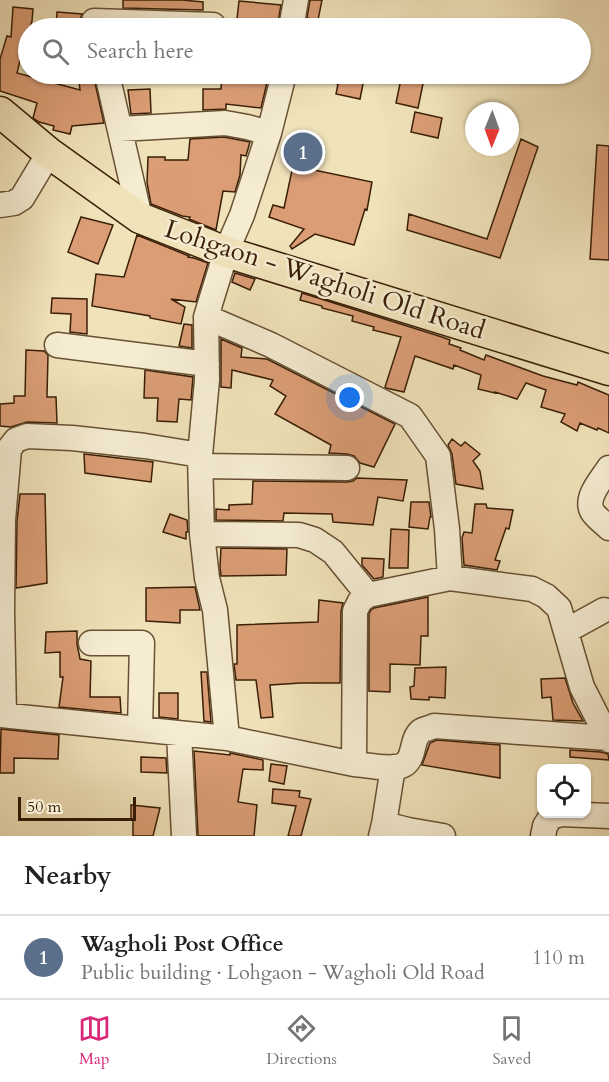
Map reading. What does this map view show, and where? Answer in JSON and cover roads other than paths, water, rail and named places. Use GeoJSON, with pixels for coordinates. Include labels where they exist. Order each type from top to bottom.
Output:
{"type":"FeatureCollection","features":[{"type":"Feature","properties":{"kind":"main road","name":"Lohgaon - Wagholi Old Road"},"geometry":{"type":"LineString","coordinates":[[0,112],[50,153],[140,218],[226,252],[609,369]]}},
{"type":"Feature","properties":{"kind":"street"},"geometry":{"type":"LineString","coordinates":[[293,18],[296,0]]}},
{"type":"Feature","properties":{"kind":"street"},"geometry":{"type":"LineString","coordinates":[[93,17],[108,18]]}},
{"type":"Feature","properties":{"kind":"street"},"geometry":{"type":"LineString","coordinates":[[109,84],[140,218]]}},
{"type":"Feature","properties":{"kind":"street"},"geometry":{"type":"LineString","coordinates":[[227,738],[215,610],[207,578],[202,534],[201,460],[207,380],[206,317],[226,252],[242,214],[269,133],[281,84]]}},
{"type":"Feature","properties":{"kind":"street"},"geometry":{"type":"LineString","coordinates":[[120,129],[225,123],[269,133]]}},
{"type":"Feature","properties":{"kind":"street"},"geometry":{"type":"LineString","coordinates":[[0,205],[14,203],[22,198],[50,153]]}},
{"type":"Feature","properties":{"kind":"street"},"geometry":{"type":"LineString","coordinates":[[103,192],[112,177],[130,172]]}},
{"type":"Feature","properties":{"kind":"street"},"geometry":{"type":"LineString","coordinates":[[206,317],[271,345],[410,416],[438,456],[447,529],[450,578]]}},
{"type":"Feature","properties":{"kind":"street"},"geometry":{"type":"LineString","coordinates":[[57,345],[207,364]]}},
{"type":"Feature","properties":{"kind":"street"},"geometry":{"type":"LineString","coordinates":[[347,468],[201,460],[145,446],[72,438],[27,436],[16,440],[9,449],[3,520],[2,715],[227,738],[354,764],[393,767],[403,766],[410,758],[415,740],[422,730],[434,726],[609,739]]}},
{"type":"Feature","properties":{"kind":"street"},"geometry":{"type":"LineString","coordinates":[[609,468],[591,496],[590,503],[592,511],[609,528]]}},
{"type":"Feature","properties":{"kind":"street"},"geometry":{"type":"LineString","coordinates":[[202,534],[300,535],[315,540],[333,552],[368,595]]}},
{"type":"Feature","properties":{"kind":"street"},"geometry":{"type":"LineString","coordinates":[[354,764],[355,611],[360,601],[368,595],[450,578],[532,589],[546,596],[559,608],[582,687],[609,739]]}},
{"type":"Feature","properties":{"kind":"street"},"geometry":{"type":"LineString","coordinates":[[566,631],[604,610]]}},
{"type":"Feature","properties":{"kind":"street"},"geometry":{"type":"LineString","coordinates":[[91,643],[142,644],[140,729]]}},
{"type":"Feature","properties":{"kind":"street"},"geometry":{"type":"LineString","coordinates":[[179,733],[184,836]]}},
{"type":"Feature","properties":{"kind":"street"},"geometry":{"type":"LineString","coordinates":[[393,767],[383,830],[408,830],[443,836]]}},
{"type":"Feature","properties":{"kind":"street"},"geometry":{"type":"LineString","coordinates":[[543,836],[550,817],[561,814],[609,816]]}},
{"type":"Feature","properties":{"kind":"place","name":"Wagholi Post Office"},"geometry":{"type":"Point","coordinates":[303,152]}}]}
